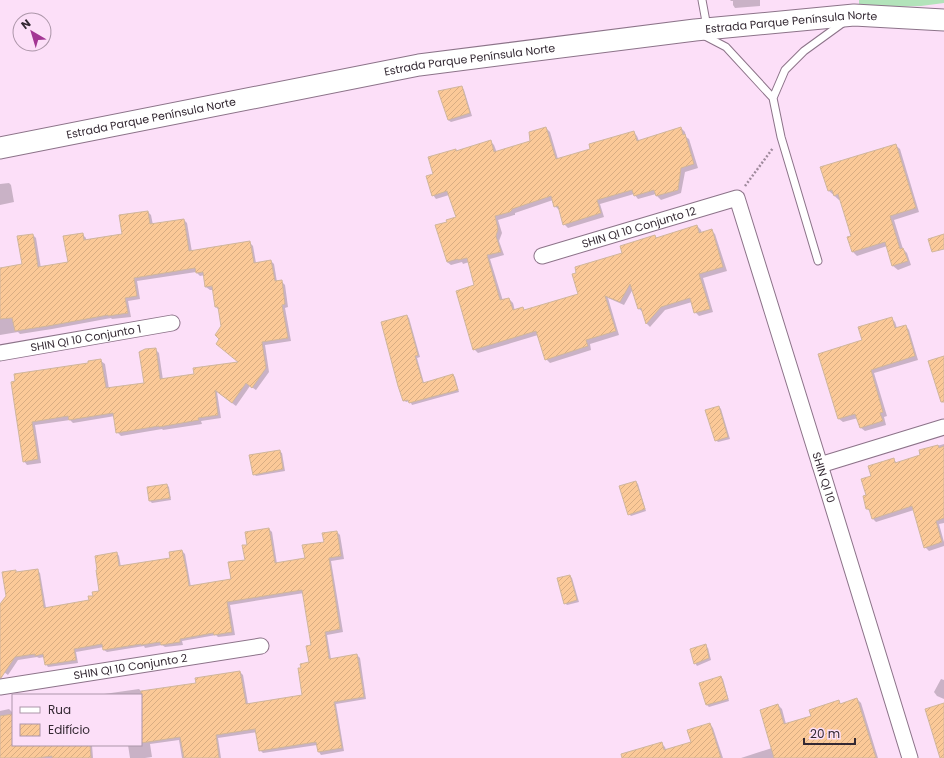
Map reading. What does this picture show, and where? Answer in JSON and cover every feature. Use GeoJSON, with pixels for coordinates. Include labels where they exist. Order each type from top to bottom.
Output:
{"type":"FeatureCollection","features":[{"type":"Feature","properties":{"kind":"main road","name":"Estrada Parque Península Norte"},"geometry":{"type":"LineString","coordinates":[[0,148],[418,65],[700,30],[854,15],[944,20]]}},
{"type":"Feature","properties":{"kind":"street","name":"SHIN QI 10 Conjunto 12"},"geometry":{"type":"LineString","coordinates":[[542,256],[737,198]]}},
{"type":"Feature","properties":{"kind":"street","name":"SHIN QI 10"},"geometry":{"type":"LineString","coordinates":[[737,198],[910,758]]}},
{"type":"Feature","properties":{"kind":"street","name":"SHIN QI 10 Conjunto 1"},"geometry":{"type":"LineString","coordinates":[[0,353],[172,323]]}},
{"type":"Feature","properties":{"kind":"street"},"geometry":{"type":"LineString","coordinates":[[820,465],[944,427]]}},
{"type":"Feature","properties":{"kind":"street","name":"SHIN QI 10 Conjunto 2"},"geometry":{"type":"LineString","coordinates":[[0,687],[261,646]]}},
{"type":"Feature","properties":{"kind":"lane"},"geometry":{"type":"LineString","coordinates":[[702,0],[700,30],[726,47],[773,98],[781,137],[818,261]]}},
{"type":"Feature","properties":{"kind":"lane"},"geometry":{"type":"LineString","coordinates":[[773,98],[785,70],[804,51],[854,15]]}},
{"type":"Feature","properties":{"kind":"path"},"geometry":{"type":"LineString","coordinates":[[737,198],[781,137]]}},
{"type":"Feature","properties":{"kind":"green space"},"geometry":{"type":"Polygon","coordinates":[[[859,0],[944,0],[944,3],[921,6],[859,8],[859,0]]]}},
{"type":"Feature","properties":{"kind":"building"},"geometry":{"type":"Polygon","coordinates":[[[462,86],[470,113],[448,120],[438,91],[462,86]]]}},
{"type":"Feature","properties":{"kind":"building"},"geometry":{"type":"Polygon","coordinates":[[[546,127],[556,159],[590,149],[589,144],[634,131],[637,141],[681,127],[683,135],[685,134],[694,164],[681,168],[678,190],[656,196],[654,190],[634,196],[632,190],[597,200],[601,213],[563,225],[558,206],[554,207],[551,196],[512,209],[510,212],[495,216],[498,229],[496,236],[501,252],[487,255],[500,300],[509,298],[513,310],[523,307],[524,310],[578,294],[572,274],[576,273],[575,267],[622,253],[620,246],[655,235],[656,238],[697,225],[699,233],[712,229],[723,267],[699,274],[710,309],[694,313],[690,298],[661,307],[646,324],[641,308],[638,309],[630,284],[620,302],[605,296],[616,331],[586,340],[588,346],[545,360],[536,331],[473,350],[456,291],[474,285],[467,258],[447,262],[435,225],[447,222],[446,220],[456,217],[447,191],[432,196],[426,176],[433,174],[428,157],[456,149],[456,151],[491,140],[494,152],[530,141],[529,132],[546,127]]]}},
{"type":"Feature","properties":{"kind":"building"},"geometry":{"type":"Polygon","coordinates":[[[896,144],[916,208],[890,216],[900,249],[903,248],[908,261],[892,266],[885,242],[852,252],[847,237],[851,236],[838,194],[834,196],[832,190],[828,191],[820,167],[896,144]]]}},
{"type":"Feature","properties":{"kind":"building"},"geometry":{"type":"Polygon","coordinates":[[[148,211],[150,224],[184,219],[189,251],[250,241],[254,263],[271,260],[275,281],[282,280],[285,304],[282,305],[288,338],[262,342],[266,368],[252,388],[246,383],[232,403],[215,390],[218,415],[198,418],[199,420],[116,433],[113,413],[69,420],[68,416],[32,422],[38,459],[23,462],[11,382],[15,381],[14,374],[88,363],[88,361],[101,359],[106,388],[144,383],[139,352],[145,349],[156,348],[160,379],[194,374],[193,368],[238,362],[216,344],[219,339],[215,335],[221,326],[218,307],[215,307],[212,286],[205,287],[203,272],[196,273],[195,268],[134,278],[137,296],[125,298],[128,313],[15,331],[12,318],[0,319],[0,268],[22,264],[17,236],[33,234],[38,267],[68,262],[63,236],[83,233],[84,240],[122,234],[119,215],[148,211]]]}},
{"type":"Feature","properties":{"kind":"building"},"geometry":{"type":"Polygon","coordinates":[[[944,234],[944,249],[932,252],[928,239],[944,234]]]}},
{"type":"Feature","properties":{"kind":"building"},"geometry":{"type":"Polygon","coordinates":[[[407,315],[418,355],[415,356],[423,383],[453,374],[458,390],[409,403],[408,400],[403,401],[381,322],[407,315]]]}},
{"type":"Feature","properties":{"kind":"building"},"geometry":{"type":"Polygon","coordinates":[[[892,317],[895,328],[906,325],[915,356],[871,370],[883,412],[880,413],[883,421],[860,428],[855,414],[838,419],[818,354],[862,340],[858,327],[892,317]]]}},
{"type":"Feature","properties":{"kind":"building"},"geometry":{"type":"Polygon","coordinates":[[[944,356],[944,402],[941,402],[928,361],[944,356]]]}},
{"type":"Feature","properties":{"kind":"building"},"geometry":{"type":"Polygon","coordinates":[[[719,406],[728,437],[715,441],[705,410],[719,406]]]}},
{"type":"Feature","properties":{"kind":"building"},"geometry":{"type":"Polygon","coordinates":[[[938,445],[939,448],[944,446],[944,518],[936,521],[942,542],[924,548],[912,506],[872,519],[869,509],[866,509],[863,496],[866,495],[861,479],[871,476],[868,466],[894,458],[895,463],[920,455],[919,450],[938,445]]]}},
{"type":"Feature","properties":{"kind":"building"},"geometry":{"type":"Polygon","coordinates":[[[280,450],[283,469],[253,475],[249,455],[280,450]]]}},
{"type":"Feature","properties":{"kind":"building"},"geometry":{"type":"Polygon","coordinates":[[[636,481],[645,509],[628,515],[619,486],[636,481]]]}},
{"type":"Feature","properties":{"kind":"building"},"geometry":{"type":"Polygon","coordinates":[[[167,484],[170,498],[149,501],[147,487],[167,484]]]}},
{"type":"Feature","properties":{"kind":"building"},"geometry":{"type":"Polygon","coordinates":[[[269,528],[275,563],[305,558],[302,545],[324,542],[322,533],[337,531],[341,556],[329,558],[340,629],[325,632],[329,659],[357,654],[364,697],[334,702],[342,748],[318,752],[316,742],[259,751],[255,729],[216,735],[219,758],[184,758],[180,737],[142,743],[141,691],[196,683],[195,678],[240,671],[246,704],[302,695],[298,668],[301,668],[300,664],[309,662],[306,646],[311,645],[302,590],[227,602],[232,632],[214,635],[213,633],[180,639],[180,642],[161,645],[160,642],[103,650],[102,644],[74,649],[76,660],[45,665],[43,654],[15,657],[0,678],[0,604],[6,596],[2,572],[38,569],[44,608],[89,600],[88,596],[93,596],[92,592],[99,591],[95,556],[117,552],[119,566],[170,558],[169,552],[182,550],[189,586],[231,579],[228,562],[245,560],[242,545],[247,545],[245,532],[269,528]]]}},
{"type":"Feature","properties":{"kind":"building"},"geometry":{"type":"Polygon","coordinates":[[[570,575],[577,600],[564,604],[557,578],[570,575]]]}},
{"type":"Feature","properties":{"kind":"building"},"geometry":{"type":"Polygon","coordinates":[[[706,644],[709,658],[694,664],[690,649],[706,644]]]}},
{"type":"Feature","properties":{"kind":"building"},"geometry":{"type":"Polygon","coordinates":[[[721,676],[728,699],[706,705],[699,683],[721,676]]]}},
{"type":"Feature","properties":{"kind":"building"},"geometry":{"type":"Polygon","coordinates":[[[857,698],[876,758],[774,758],[760,710],[778,704],[784,724],[811,716],[809,710],[839,700],[840,704],[857,698]]]}},
{"type":"Feature","properties":{"kind":"building"},"geometry":{"type":"Polygon","coordinates":[[[944,703],[944,758],[940,758],[925,709],[944,703]]]}},
{"type":"Feature","properties":{"kind":"building"},"geometry":{"type":"Polygon","coordinates":[[[12,714],[12,746],[90,746],[91,758],[52,758],[52,756],[37,758],[0,758],[0,716],[12,714]]]}},
{"type":"Feature","properties":{"kind":"building"},"geometry":{"type":"Polygon","coordinates":[[[710,723],[721,758],[622,758],[621,754],[662,742],[664,750],[691,742],[687,730],[710,723]]]}}]}
